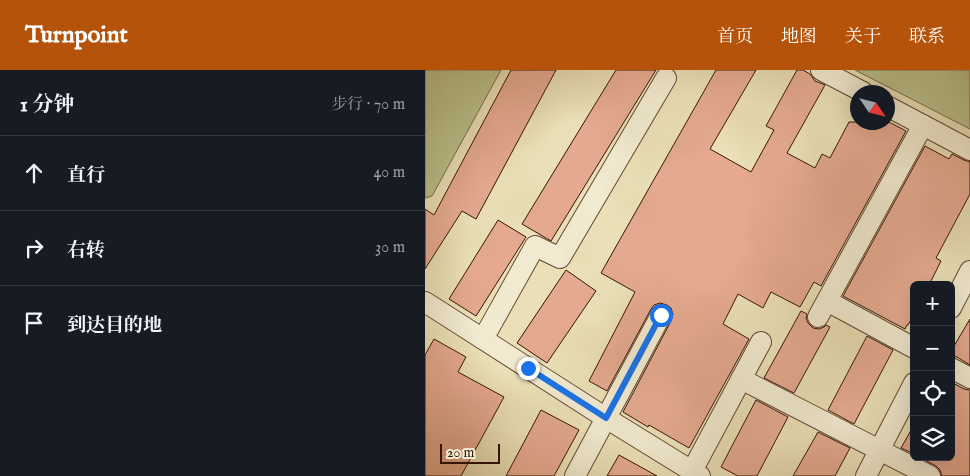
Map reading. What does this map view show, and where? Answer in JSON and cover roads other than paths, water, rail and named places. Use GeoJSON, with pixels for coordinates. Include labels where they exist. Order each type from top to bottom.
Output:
{"type":"FeatureCollection","features":[{"type":"Feature","properties":{"kind":"street"},"geometry":{"type":"LineString","coordinates":[[821,70],[850,85]]}},
{"type":"Feature","properties":{"kind":"street"},"geometry":{"type":"LineString","coordinates":[[483,339],[535,246],[560,258],[666,78]]}},
{"type":"Feature","properties":{"kind":"street"},"geometry":{"type":"LineString","coordinates":[[895,110],[970,150]]}},
{"type":"Feature","properties":{"kind":"street"},"geometry":{"type":"LineString","coordinates":[[910,346],[823,309],[923,125]]}},
{"type":"Feature","properties":{"kind":"street"},"geometry":{"type":"LineString","coordinates":[[955,300],[970,271]]}},
{"type":"Feature","properties":{"kind":"street"},"geometry":{"type":"LineString","coordinates":[[425,302],[606,418],[696,473],[761,342]]}},
{"type":"Feature","properties":{"kind":"street"},"geometry":{"type":"LineString","coordinates":[[575,476],[661,315]]}},
{"type":"Feature","properties":{"kind":"street"},"geometry":{"type":"LineString","coordinates":[[955,370],[970,378]]}},
{"type":"Feature","properties":{"kind":"street"},"geometry":{"type":"LineString","coordinates":[[741,379],[930,476]]}},
{"type":"Feature","properties":{"kind":"street"},"geometry":{"type":"LineString","coordinates":[[867,476],[910,391]]}}]}
